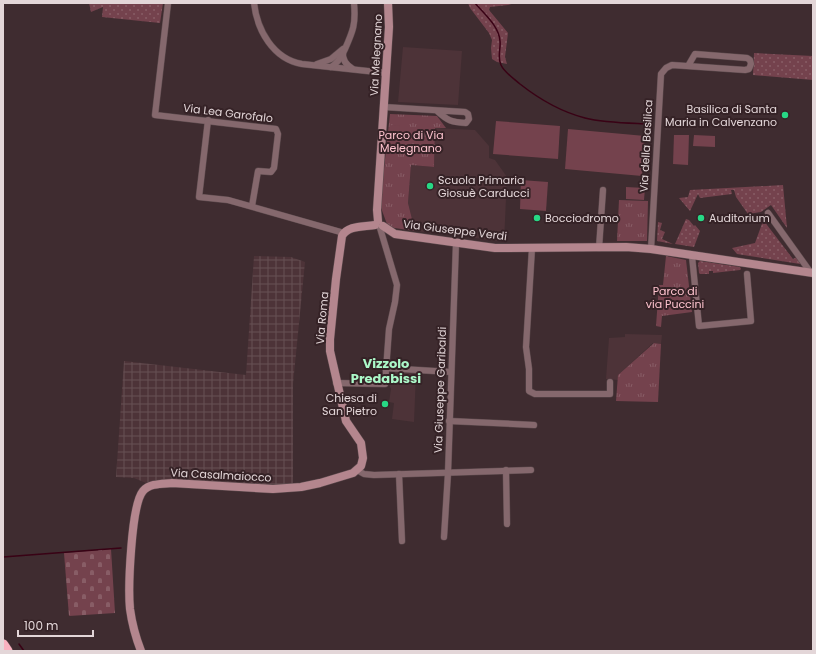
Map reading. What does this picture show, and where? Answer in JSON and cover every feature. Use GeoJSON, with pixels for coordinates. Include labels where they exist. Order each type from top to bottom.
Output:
{"type":"FeatureCollection","features":[{"type":"Feature","properties":{"kind":"highway"},"geometry":{"type":"LineString","coordinates":[[3,645],[7,651]]}},
{"type":"Feature","properties":{"kind":"street","name":"Via Lea Garofalo"},"geometry":{"type":"LineString","coordinates":[[168,3],[155,115],[274,128],[278,131],[274,168],[271,172],[258,171],[252,206]]}},
{"type":"Feature","properties":{"kind":"street"},"geometry":{"type":"LineString","coordinates":[[254,3],[256,17],[261,31],[274,48],[291,61],[312,65],[386,73]]}},
{"type":"Feature","properties":{"kind":"street"},"geometry":{"type":"LineString","coordinates":[[331,67],[336,64],[344,52],[353,29],[355,15],[354,3]]}},
{"type":"Feature","properties":{"kind":"street","name":"Via Melegnano"},"geometry":{"type":"LineString","coordinates":[[379,225],[377,210],[390,23],[388,3]]}},
{"type":"Feature","properties":{"kind":"street"},"geometry":{"type":"LineString","coordinates":[[312,65],[326,61],[335,56],[347,45]]}},
{"type":"Feature","properties":{"kind":"street"},"geometry":{"type":"LineString","coordinates":[[344,52],[343,59],[345,63],[354,69]]}},
{"type":"Feature","properties":{"kind":"street","name":"Via della Basilica"},"geometry":{"type":"LineString","coordinates":[[651,250],[661,74],[666,68],[672,65],[745,70],[749,68],[751,64],[750,60],[747,58],[695,54],[688,66]]}},
{"type":"Feature","properties":{"kind":"street"},"geometry":{"type":"LineString","coordinates":[[331,67],[331,63],[335,56]]}},
{"type":"Feature","properties":{"kind":"street","name":"Via Melegnano"},"geometry":{"type":"LineString","coordinates":[[384,107],[437,111]]}},
{"type":"Feature","properties":{"kind":"street"},"geometry":{"type":"LineString","coordinates":[[208,120],[199,197],[228,200],[344,232],[351,228],[379,225],[397,285],[389,329],[385,384],[336,383]]}},
{"type":"Feature","properties":{"kind":"street"},"geometry":{"type":"LineString","coordinates":[[599,248],[603,190]]}},
{"type":"Feature","properties":{"kind":"street","name":"Via Giuseppe Verdi"},"geometry":{"type":"LineString","coordinates":[[768,214],[812,273]]}},
{"type":"Feature","properties":{"kind":"street","name":"Via Giuseppe Verdi"},"geometry":{"type":"LineString","coordinates":[[379,225],[395,234],[495,248],[626,247],[812,273]]}},
{"type":"Feature","properties":{"kind":"street","name":"Via Roma"},"geometry":{"type":"LineString","coordinates":[[344,232],[341,239],[338,263],[330,341],[330,355],[346,421],[362,443],[363,458],[361,466],[357,470]]}},
{"type":"Feature","properties":{"kind":"street","name":"Via Giuseppe Garibaldi"},"geometry":{"type":"LineString","coordinates":[[444,537],[448,473],[456,243]]}},
{"type":"Feature","properties":{"kind":"street"},"geometry":{"type":"LineString","coordinates":[[532,248],[526,347],[529,369],[529,391],[535,394],[610,394],[610,382]]}},
{"type":"Feature","properties":{"kind":"street"},"geometry":{"type":"LineString","coordinates":[[692,256],[698,326],[752,320],[747,274]]}},
{"type":"Feature","properties":{"kind":"street"},"geometry":{"type":"LineString","coordinates":[[385,368],[451,372]]}},
{"type":"Feature","properties":{"kind":"street"},"geometry":{"type":"LineString","coordinates":[[449,422],[534,425]]}},
{"type":"Feature","properties":{"kind":"street"},"geometry":{"type":"LineString","coordinates":[[357,470],[367,475],[531,470]]}},
{"type":"Feature","properties":{"kind":"street","name":"Via Casalmaiocco"},"geometry":{"type":"LineString","coordinates":[[141,651],[130,610],[129,573],[133,532],[141,493],[149,487],[158,484],[273,489],[314,485],[357,470]]}},
{"type":"Feature","properties":{"kind":"street"},"geometry":{"type":"LineString","coordinates":[[506,470],[507,524]]}},
{"type":"Feature","properties":{"kind":"street"},"geometry":{"type":"LineString","coordinates":[[399,474],[402,541]]}},
{"type":"Feature","properties":{"kind":"shaded area"},"geometry":{"type":"Polygon","coordinates":[[[403,47],[462,51],[458,105],[398,102],[403,47]]]}},
{"type":"Feature","properties":{"kind":"shaded area"},"geometry":{"type":"Polygon","coordinates":[[[435,128],[475,130],[489,146],[489,158],[495,160],[507,177],[504,242],[415,231],[408,203],[411,165],[434,167],[435,128]]]}},
{"type":"Feature","properties":{"kind":"shaded area"},"geometry":{"type":"Polygon","coordinates":[[[254,256],[291,257],[305,262],[293,384],[293,485],[173,479],[158,480],[146,483],[134,478],[116,477],[124,361],[246,375],[254,256]]]}},
{"type":"Feature","properties":{"kind":"shaded area"},"geometry":{"type":"Polygon","coordinates":[[[625,334],[662,335],[661,344],[653,343],[618,375],[618,380],[606,379],[609,338],[625,337],[625,334]]]}},
{"type":"Feature","properties":{"kind":"shaded area"},"geometry":{"type":"Polygon","coordinates":[[[388,371],[416,373],[414,422],[392,419],[394,403],[389,402],[391,389],[388,382],[388,371]]]}},
{"type":"Feature","properties":{"kind":"green space"},"geometry":{"type":"Polygon","coordinates":[[[89,3],[163,3],[160,23],[102,17],[103,7],[91,12],[89,3]]]}},
{"type":"Feature","properties":{"kind":"green space"},"geometry":{"type":"Polygon","coordinates":[[[468,3],[515,3],[490,7],[489,10],[508,33],[505,57],[507,64],[497,62],[492,59],[492,40],[489,33],[470,8],[468,3]]]}},
{"type":"Feature","properties":{"kind":"green space"},"geometry":{"type":"Polygon","coordinates":[[[754,53],[813,56],[813,80],[753,75],[754,53]]]}},
{"type":"Feature","properties":{"kind":"green space","name":"Parco di Via Melegnano"},"geometry":{"type":"Polygon","coordinates":[[[390,114],[437,116],[446,128],[435,128],[434,167],[411,165],[408,203],[415,231],[388,227],[380,205],[390,114]]]}},
{"type":"Feature","properties":{"kind":"green space"},"geometry":{"type":"Polygon","coordinates":[[[496,121],[560,126],[558,159],[493,154],[496,121]]]}},
{"type":"Feature","properties":{"kind":"green space"},"geometry":{"type":"Polygon","coordinates":[[[390,125],[400,126],[399,144],[388,143],[390,125]]]}},
{"type":"Feature","properties":{"kind":"green space"},"geometry":{"type":"Polygon","coordinates":[[[568,129],[645,136],[642,176],[565,169],[568,129]]]}},
{"type":"Feature","properties":{"kind":"green space"},"geometry":{"type":"Polygon","coordinates":[[[674,135],[689,135],[688,165],[673,164],[674,135]]]}},
{"type":"Feature","properties":{"kind":"green space"},"geometry":{"type":"Polygon","coordinates":[[[694,135],[715,136],[715,147],[693,146],[694,135]]]}},
{"type":"Feature","properties":{"kind":"green space"},"geometry":{"type":"Polygon","coordinates":[[[521,180],[548,182],[546,211],[520,209],[521,180]]]}},
{"type":"Feature","properties":{"kind":"green space"},"geometry":{"type":"Polygon","coordinates":[[[783,185],[787,228],[771,205],[761,212],[748,214],[736,197],[734,190],[731,190],[732,194],[700,198],[698,194],[690,211],[679,198],[688,197],[690,190],[783,185]]]}},
{"type":"Feature","properties":{"kind":"green space"},"geometry":{"type":"Polygon","coordinates":[[[626,187],[645,188],[644,200],[626,199],[626,187]]]}},
{"type":"Feature","properties":{"kind":"green space"},"geometry":{"type":"Polygon","coordinates":[[[619,200],[648,201],[647,241],[617,241],[619,200]]]}},
{"type":"Feature","properties":{"kind":"green space"},"geometry":{"type":"Polygon","coordinates":[[[686,219],[689,220],[694,226],[695,225],[700,231],[694,247],[675,244],[686,219]]]}},
{"type":"Feature","properties":{"kind":"green space"},"geometry":{"type":"Polygon","coordinates":[[[763,221],[793,259],[797,257],[801,263],[800,264],[737,254],[732,248],[755,243],[763,221]]]}},
{"type":"Feature","properties":{"kind":"green space"},"geometry":{"type":"Polygon","coordinates":[[[658,222],[662,223],[660,230],[665,232],[662,239],[673,244],[657,241],[658,222]]]}},
{"type":"Feature","properties":{"kind":"green space","name":"Parco di via Puccini"},"geometry":{"type":"Polygon","coordinates":[[[666,256],[686,260],[692,312],[662,316],[661,327],[656,326],[659,285],[663,285],[666,256]]]}},
{"type":"Feature","properties":{"kind":"green space"},"geometry":{"type":"Polygon","coordinates":[[[700,261],[740,267],[741,269],[713,273],[713,271],[709,271],[709,274],[700,274],[698,263],[700,261]]]}},
{"type":"Feature","properties":{"kind":"green space"},"geometry":{"type":"Polygon","coordinates":[[[654,343],[661,344],[658,402],[616,401],[618,375],[654,343]]]}},
{"type":"Feature","properties":{"kind":"green space"},"geometry":{"type":"Polygon","coordinates":[[[111,549],[115,613],[69,616],[64,553],[111,549]]]}},
{"type":"Feature","properties":{"kind":"waterway"},"geometry":{"type":"LineString","coordinates":[[475,3],[497,30],[500,41],[499,59],[502,68],[527,90],[559,109],[585,118],[609,122],[649,124]]}},
{"type":"Feature","properties":{"kind":"waterway"},"geometry":{"type":"LineString","coordinates":[[3,557],[121,548]]}},
{"type":"Feature","properties":{"kind":"waterway"},"geometry":{"type":"LineString","coordinates":[[19,644],[24,651]]}},
{"type":"Feature","properties":{"kind":"place","name":"Basilica di Santa Maria in Calvenzano"},"geometry":{"type":"Point","coordinates":[785,115]}},
{"type":"Feature","properties":{"kind":"place","name":"Scuola Primaria Giosuè Carducci"},"geometry":{"type":"Point","coordinates":[430,186]}},
{"type":"Feature","properties":{"kind":"place","name":"Bocciodromo"},"geometry":{"type":"Point","coordinates":[537,218]}},
{"type":"Feature","properties":{"kind":"place","name":"Auditorium"},"geometry":{"type":"Point","coordinates":[701,218]}},
{"type":"Feature","properties":{"kind":"place","name":"Chiesa di San Pietro"},"geometry":{"type":"Point","coordinates":[385,404]}},
{"type":"Feature","properties":{"kind":"district","name":"Vizzolo Predabissi"},"geometry":{"type":"Point","coordinates":[386,370]}}]}
